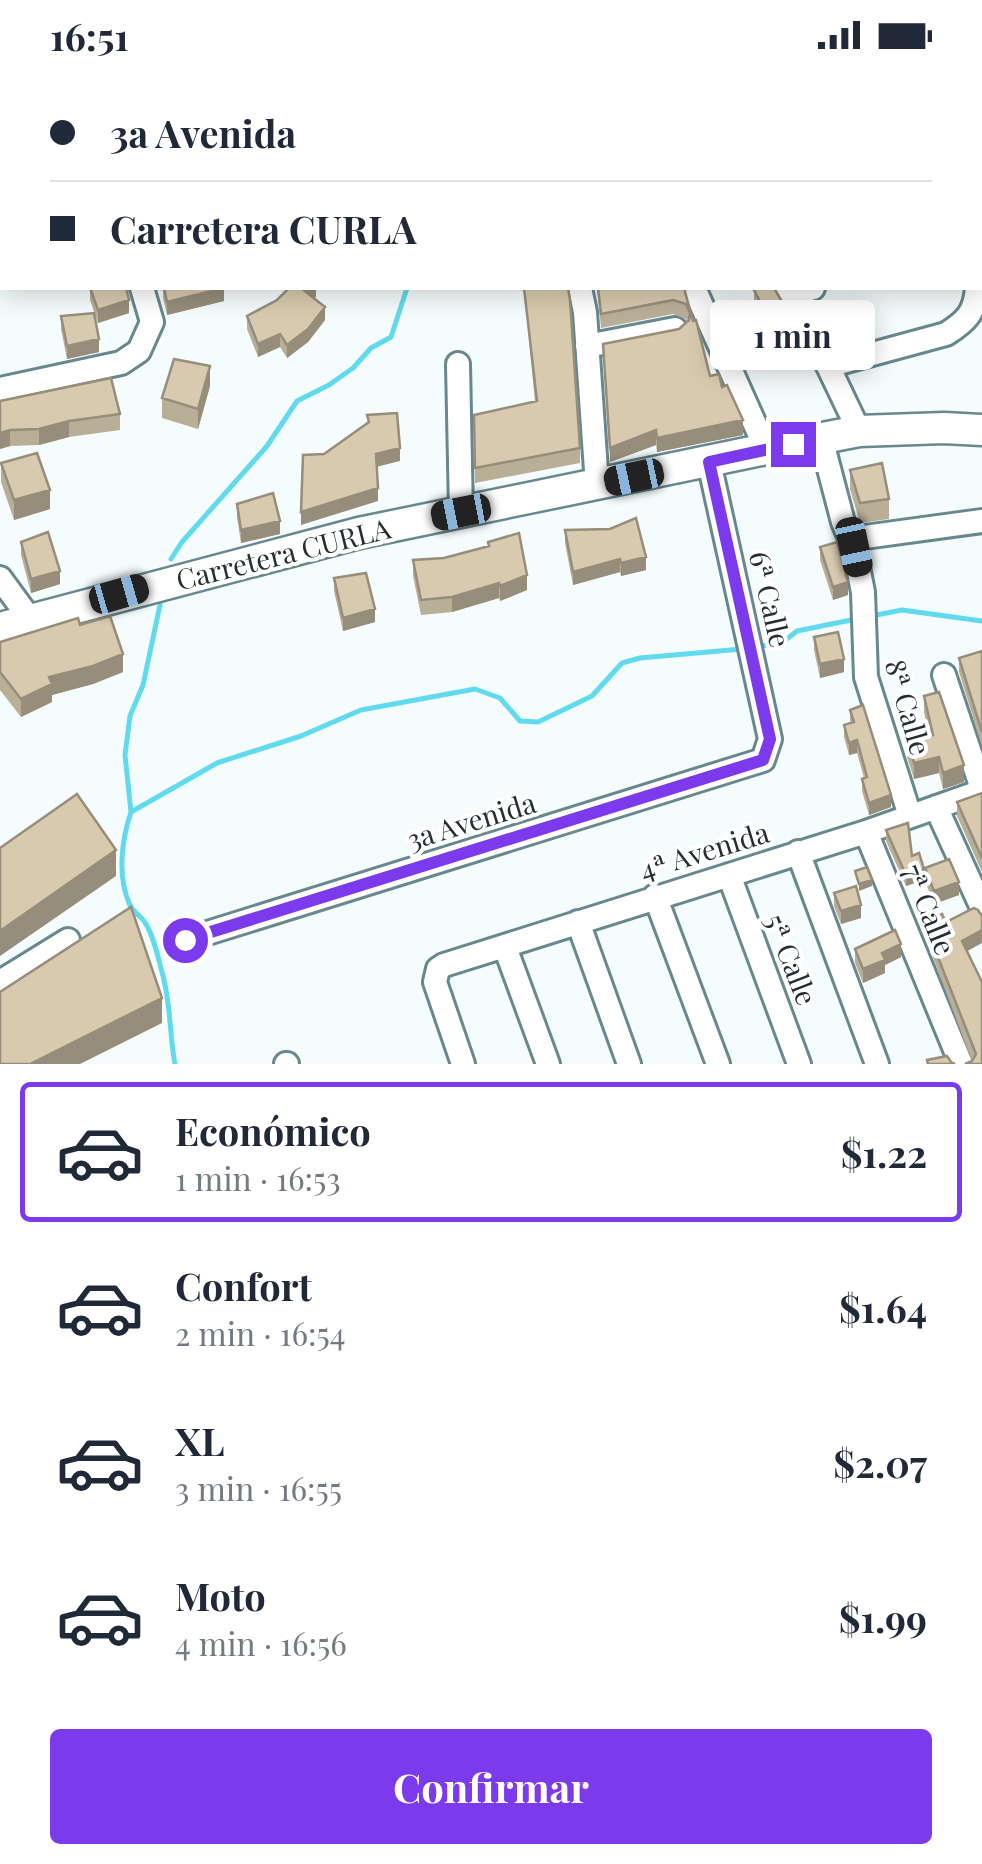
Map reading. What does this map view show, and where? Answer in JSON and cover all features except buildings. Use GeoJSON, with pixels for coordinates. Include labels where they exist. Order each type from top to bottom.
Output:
{"type":"FeatureCollection","features":[{"type":"Feature","properties":{"kind":"main road","name":"Carretera CURLA"},"geometry":{"type":"LineString","coordinates":[[0,628],[358,533],[821,438],[859,432],[982,430]]}},
{"type":"Feature","properties":{"kind":"street"},"geometry":{"type":"LineString","coordinates":[[0,389],[121,363],[139,351],[152,322],[143,290]]}},
{"type":"Feature","properties":{"kind":"street"},"geometry":{"type":"LineString","coordinates":[[580,290],[596,485]]}},
{"type":"Feature","properties":{"kind":"street"},"geometry":{"type":"LineString","coordinates":[[695,290],[766,450]]}},
{"type":"Feature","properties":{"kind":"street"},"geometry":{"type":"LineString","coordinates":[[828,366],[946,334],[975,309],[978,290]]}},
{"type":"Feature","properties":{"kind":"street"},"geometry":{"type":"LineString","coordinates":[[786,292],[828,366],[859,432]]}},
{"type":"Feature","properties":{"kind":"street"},"geometry":{"type":"LineString","coordinates":[[587,346],[674,329]]}},
{"type":"Feature","properties":{"kind":"street"},"geometry":{"type":"LineString","coordinates":[[458,364],[461,512]]}},
{"type":"Feature","properties":{"kind":"street","name":"8ª Calle"},"geometry":{"type":"LineString","coordinates":[[821,438],[850,539],[864,618],[866,678],[910,816]]}},
{"type":"Feature","properties":{"kind":"street","name":"6ª Calle"},"geometry":{"type":"LineString","coordinates":[[709,462],[770,739],[769,750]]}},
{"type":"Feature","properties":{"kind":"street"},"geometry":{"type":"LineString","coordinates":[[850,539],[982,521]]}},
{"type":"Feature","properties":{"kind":"street"},"geometry":{"type":"LineString","coordinates":[[0,578],[30,619]]}},
{"type":"Feature","properties":{"kind":"street"},"geometry":{"type":"LineString","coordinates":[[944,675],[982,790]]}},
{"type":"Feature","properties":{"kind":"street","name":"3a Avenida"},"geometry":{"type":"LineString","coordinates":[[185,940],[763,760],[769,750]]}},
{"type":"Feature","properties":{"kind":"street","name":"4ª Avenida"},"geometry":{"type":"LineString","coordinates":[[462,1064],[435,982],[438,969],[444,965],[866,832],[982,790]]}},
{"type":"Feature","properties":{"kind":"street"},"geometry":{"type":"LineString","coordinates":[[936,807],[982,908]]}},
{"type":"Feature","properties":{"kind":"street","name":"7ª Calle"},"geometry":{"type":"LineString","coordinates":[[866,832],[961,1064]]}},
{"type":"Feature","properties":{"kind":"street"},"geometry":{"type":"LineString","coordinates":[[798,852],[878,1064]]}},
{"type":"Feature","properties":{"kind":"street","name":"5ª Calle"},"geometry":{"type":"LineString","coordinates":[[729,875],[799,1064]]}},
{"type":"Feature","properties":{"kind":"street"},"geometry":{"type":"LineString","coordinates":[[655,896],[718,1064]]}},
{"type":"Feature","properties":{"kind":"street"},"geometry":{"type":"LineString","coordinates":[[578,922],[629,1064]]}},
{"type":"Feature","properties":{"kind":"street"},"geometry":{"type":"LineString","coordinates":[[0,982],[68,940]]}},
{"type":"Feature","properties":{"kind":"street"},"geometry":{"type":"LineString","coordinates":[[505,947],[548,1064]]}},
{"type":"Feature","properties":{"kind":"waterway"},"geometry":{"type":"LineString","coordinates":[[171,559],[267,446],[297,401],[329,385],[353,368],[371,348],[391,337],[406,290]]}},
{"type":"Feature","properties":{"kind":"waterway"},"geometry":{"type":"LineString","coordinates":[[131,812],[125,755],[130,716],[143,685],[160,605]]}},
{"type":"Feature","properties":{"kind":"waterway"},"geometry":{"type":"LineString","coordinates":[[871,616],[902,610],[982,621]]}},
{"type":"Feature","properties":{"kind":"waterway"},"geometry":{"type":"LineString","coordinates":[[757,647],[783,642],[797,631],[856,619]]}},
{"type":"Feature","properties":{"kind":"waterway"},"geometry":{"type":"LineString","coordinates":[[175,1064],[167,995],[157,952],[147,926],[130,906],[123,881],[123,845],[131,812],[217,763],[301,736],[361,710],[475,689],[500,698],[520,721],[538,722],[592,696],[622,663],[742,649]]}},
{"type":"Feature","properties":{"kind":"route"},"geometry":{"type":"LineString","coordinates":[[185,940],[763,760],[770,739],[709,462],[793,444]]}}]}
